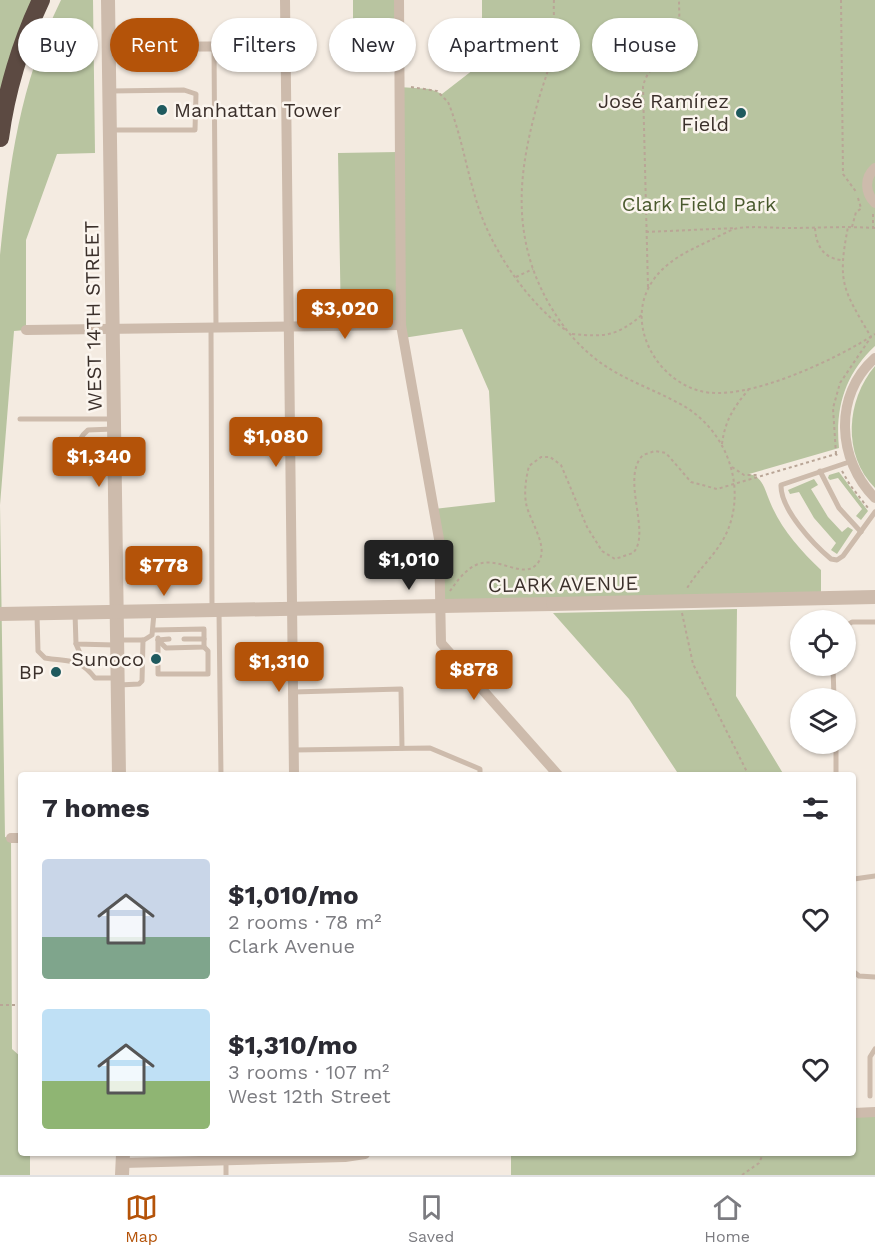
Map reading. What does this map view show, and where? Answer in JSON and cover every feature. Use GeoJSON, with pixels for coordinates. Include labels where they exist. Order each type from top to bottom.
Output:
{"type":"FeatureCollection","features":[{"type":"Feature","properties":{"kind":"highway"},"geometry":{"type":"LineString","coordinates":[[0,138],[3,114],[30,24],[41,0]]}},
{"type":"Feature","properties":{"kind":"street","name":"WEST 14TH STREET"},"geometry":{"type":"LineString","coordinates":[[108,0],[118,772]]}},
{"type":"Feature","properties":{"kind":"street"},"geometry":{"type":"LineString","coordinates":[[285,0],[285,18]]}},
{"type":"Feature","properties":{"kind":"street"},"geometry":{"type":"LineString","coordinates":[[399,0],[401,325],[439,538],[441,643],[555,772]]}},
{"type":"Feature","properties":{"kind":"street"},"geometry":{"type":"LineString","coordinates":[[109,47],[211,46]]}},
{"type":"Feature","properties":{"kind":"street"},"geometry":{"type":"LineString","coordinates":[[286,72],[294,772]]}},
{"type":"Feature","properties":{"kind":"street"},"geometry":{"type":"LineString","coordinates":[[875,168],[870,173],[867,183],[867,192],[875,203]]}},
{"type":"Feature","properties":{"kind":"street"},"geometry":{"type":"LineString","coordinates":[[26,330],[401,325]]}},
{"type":"Feature","properties":{"kind":"street"},"geometry":{"type":"LineString","coordinates":[[875,358],[859,375],[848,403],[846,449],[855,472],[875,498]]}},
{"type":"Feature","properties":{"kind":"street","name":"CLARK AVENUE"},"geometry":{"type":"LineString","coordinates":[[0,614],[154,613],[207,618],[292,609],[875,597]]}},
{"type":"Feature","properties":{"kind":"street"},"geometry":{"type":"LineString","coordinates":[[856,1113],[875,1112]]}},
{"type":"Feature","properties":{"kind":"street"},"geometry":{"type":"LineString","coordinates":[[123,1166],[352,1156]]}},
{"type":"Feature","properties":{"kind":"lane"},"geometry":{"type":"LineString","coordinates":[[214,72],[214,326],[207,618],[221,772]]}},
{"type":"Feature","properties":{"kind":"lane"},"geometry":{"type":"LineString","coordinates":[[110,91],[184,90],[196,94],[195,130],[110,130]]}},
{"type":"Feature","properties":{"kind":"lane"},"geometry":{"type":"LineString","coordinates":[[20,419],[114,424]]}},
{"type":"Feature","properties":{"kind":"lane"},"geometry":{"type":"LineString","coordinates":[[114,424],[88,430],[79,441],[78,456],[80,463],[90,473],[115,473]]}},
{"type":"Feature","properties":{"kind":"lane"},"geometry":{"type":"LineString","coordinates":[[852,461],[781,485],[785,500],[796,521],[831,559],[837,560],[843,556],[875,512]]}},
{"type":"Feature","properties":{"kind":"lane"},"geometry":{"type":"LineString","coordinates":[[820,471],[839,508],[861,532]]}},
{"type":"Feature","properties":{"kind":"lane"},"geometry":{"type":"LineString","coordinates":[[154,613],[158,652]]}},
{"type":"Feature","properties":{"kind":"lane"},"geometry":{"type":"LineString","coordinates":[[37,614],[38,651],[45,658],[70,659],[86,667]]}},
{"type":"Feature","properties":{"kind":"lane"},"geometry":{"type":"LineString","coordinates":[[75,614],[75,644],[86,667],[95,678],[139,684],[142,681],[143,640]]}},
{"type":"Feature","properties":{"kind":"lane"},"geometry":{"type":"LineString","coordinates":[[75,644],[143,640],[156,630],[207,618]]}},
{"type":"Feature","properties":{"kind":"lane"},"geometry":{"type":"LineString","coordinates":[[158,666],[158,674],[208,674],[208,651],[204,647],[207,618]]}},
{"type":"Feature","properties":{"kind":"lane"},"geometry":{"type":"LineString","coordinates":[[856,622],[875,622]]}},
{"type":"Feature","properties":{"kind":"lane"},"geometry":{"type":"LineString","coordinates":[[158,640],[169,639]]}},
{"type":"Feature","properties":{"kind":"lane"},"geometry":{"type":"LineString","coordinates":[[184,639],[204,639]]}},
{"type":"Feature","properties":{"kind":"lane"},"geometry":{"type":"LineString","coordinates":[[158,640],[166,648],[204,647]]}},
{"type":"Feature","properties":{"kind":"lane"},"geometry":{"type":"LineString","coordinates":[[293,692],[401,689],[402,748]]}},
{"type":"Feature","properties":{"kind":"lane"},"geometry":{"type":"LineString","coordinates":[[293,750],[430,748],[480,770],[480,772]]}},
{"type":"Feature","properties":{"kind":"lane"},"geometry":{"type":"LineString","coordinates":[[836,754],[836,772]]}},
{"type":"Feature","properties":{"kind":"lane"},"geometry":{"type":"LineString","coordinates":[[856,879],[875,876]]}},
{"type":"Feature","properties":{"kind":"lane"},"geometry":{"type":"LineString","coordinates":[[856,974],[859,976],[875,977]]}},
{"type":"Feature","properties":{"kind":"lane"},"geometry":{"type":"LineString","coordinates":[[870,1096],[870,1057],[875,1049]]}},
{"type":"Feature","properties":{"kind":"lane"},"geometry":{"type":"LineString","coordinates":[[226,1160],[226,1175]]}},
{"type":"Feature","properties":{"kind":"path"},"geometry":{"type":"LineString","coordinates":[[554,0],[553,50],[525,153],[521,185],[522,222],[533,269],[558,318],[570,333],[602,337],[614,334],[643,314]]}},
{"type":"Feature","properties":{"kind":"path"},"geometry":{"type":"LineString","coordinates":[[679,0],[679,27],[676,41],[647,73],[643,87],[648,290],[643,314],[649,348],[672,377],[702,391],[749,389],[806,370],[875,334]]}},
{"type":"Feature","properties":{"kind":"path"},"geometry":{"type":"LineString","coordinates":[[646,232],[737,228],[874,228],[874,216],[861,208],[856,190],[843,174],[841,0]]}},
{"type":"Feature","properties":{"kind":"path"},"geometry":{"type":"LineString","coordinates":[[408,87],[437,91],[448,102],[480,210],[516,277],[538,304],[592,356],[614,372],[697,416],[722,446],[731,466],[735,485],[732,518],[722,543],[684,594]]}},
{"type":"Feature","properties":{"kind":"path"},"geometry":{"type":"LineString","coordinates":[[861,208],[853,217],[841,260],[846,291],[871,337]]}},
{"type":"Feature","properties":{"kind":"path"},"geometry":{"type":"LineString","coordinates":[[648,290],[654,279],[673,260],[737,228]]}},
{"type":"Feature","properties":{"kind":"path"},"geometry":{"type":"LineString","coordinates":[[815,228],[820,249],[829,256],[841,260]]}},
{"type":"Feature","properties":{"kind":"path"},"geometry":{"type":"LineString","coordinates":[[516,277],[533,269]]}},
{"type":"Feature","properties":{"kind":"path"},"geometry":{"type":"LineString","coordinates":[[722,446],[726,423],[733,407],[749,389]]}},
{"type":"Feature","properties":{"kind":"path"},"geometry":{"type":"LineString","coordinates":[[450,591],[465,573],[485,562],[506,563],[521,570],[532,568],[540,560],[542,548],[529,516],[525,487],[529,466],[541,457],[549,457],[561,465],[587,526],[602,551],[615,559],[633,553],[638,545],[636,465],[643,455],[655,451],[666,453],[682,475],[698,486],[717,489],[735,485],[757,475],[836,454],[838,457]]}},
{"type":"Feature","properties":{"kind":"path"},"geometry":{"type":"LineString","coordinates":[[731,466],[744,475],[757,475]]}},
{"type":"Feature","properties":{"kind":"path"},"geometry":{"type":"LineString","coordinates":[[682,606],[682,621],[693,664],[747,772]]}},
{"type":"Feature","properties":{"kind":"path"},"geometry":{"type":"LineString","coordinates":[[0,1005],[18,1005]]}},
{"type":"Feature","properties":{"kind":"path"},"geometry":{"type":"LineString","coordinates":[[742,1175],[759,1163],[762,1156]]}},
{"type":"Feature","properties":{"kind":"green space"},"geometry":{"type":"Polygon","coordinates":[[[0,0],[33,0],[27,18],[18,18],[18,43],[0,95],[0,0]]]}},
{"type":"Feature","properties":{"kind":"green space"},"geometry":{"type":"Polygon","coordinates":[[[61,0],[93,0],[93,18],[53,18],[61,0]]]}},
{"type":"Feature","properties":{"kind":"green space"},"geometry":{"type":"Polygon","coordinates":[[[353,0],[399,0],[399,18],[353,18],[353,0]]]}},
{"type":"Feature","properties":{"kind":"green space","name":"Clark Field Park"},"geometry":{"type":"Polygon","coordinates":[[[482,0],[875,0],[875,346],[856,368],[844,392],[839,419],[839,448],[749,474],[760,480],[785,530],[821,570],[821,598],[440,605],[434,509],[495,502],[489,391],[462,329],[403,338],[401,325],[341,325],[338,153],[398,152],[399,87],[430,89],[442,94],[470,72],[580,72],[580,18],[482,18],[482,0]]]}},
{"type":"Feature","properties":{"kind":"green space"},"geometry":{"type":"Polygon","coordinates":[[[32,72],[94,72],[95,153],[57,154],[26,240],[26,330],[14,331],[0,505],[0,255],[18,125],[32,72]]]}},
{"type":"Feature","properties":{"kind":"green space"},"geometry":{"type":"Polygon","coordinates":[[[875,366],[875,488],[864,475],[857,460],[852,427],[858,395],[875,366]]]}},
{"type":"Feature","properties":{"kind":"green space"},"geometry":{"type":"Polygon","coordinates":[[[839,472],[868,511],[861,520],[856,516],[862,509],[838,478],[830,480],[828,478],[829,475],[839,472]]]}},
{"type":"Feature","properties":{"kind":"green space"},"geometry":{"type":"Polygon","coordinates":[[[814,479],[818,485],[811,489],[828,517],[842,532],[848,527],[853,530],[837,554],[831,550],[836,543],[814,518],[799,492],[790,494],[788,490],[814,479]]]}},
{"type":"Feature","properties":{"kind":"green space"},"geometry":{"type":"Polygon","coordinates":[[[0,505],[5,837],[11,838],[12,1049],[18,1054],[18,1156],[30,1156],[30,1175],[0,1175],[0,505]]]}},
{"type":"Feature","properties":{"kind":"green space"},"geometry":{"type":"Polygon","coordinates":[[[737,609],[736,696],[782,772],[677,772],[629,699],[553,613],[737,609]]]}},
{"type":"Feature","properties":{"kind":"green space"},"geometry":{"type":"Polygon","coordinates":[[[875,1112],[875,1175],[511,1175],[511,1156],[856,1156],[856,1113],[875,1112]]]}},
{"type":"Feature","properties":{"kind":"place","name":"Manhattan Tower"},"geometry":{"type":"Point","coordinates":[162,110]}},
{"type":"Feature","properties":{"kind":"place","name":"José Ramírez Field"},"geometry":{"type":"Point","coordinates":[741,113]}},
{"type":"Feature","properties":{"kind":"place","name":"Sunoco"},"geometry":{"type":"Point","coordinates":[156,659]}},
{"type":"Feature","properties":{"kind":"place","name":"BP"},"geometry":{"type":"Point","coordinates":[56,672]}}]}
